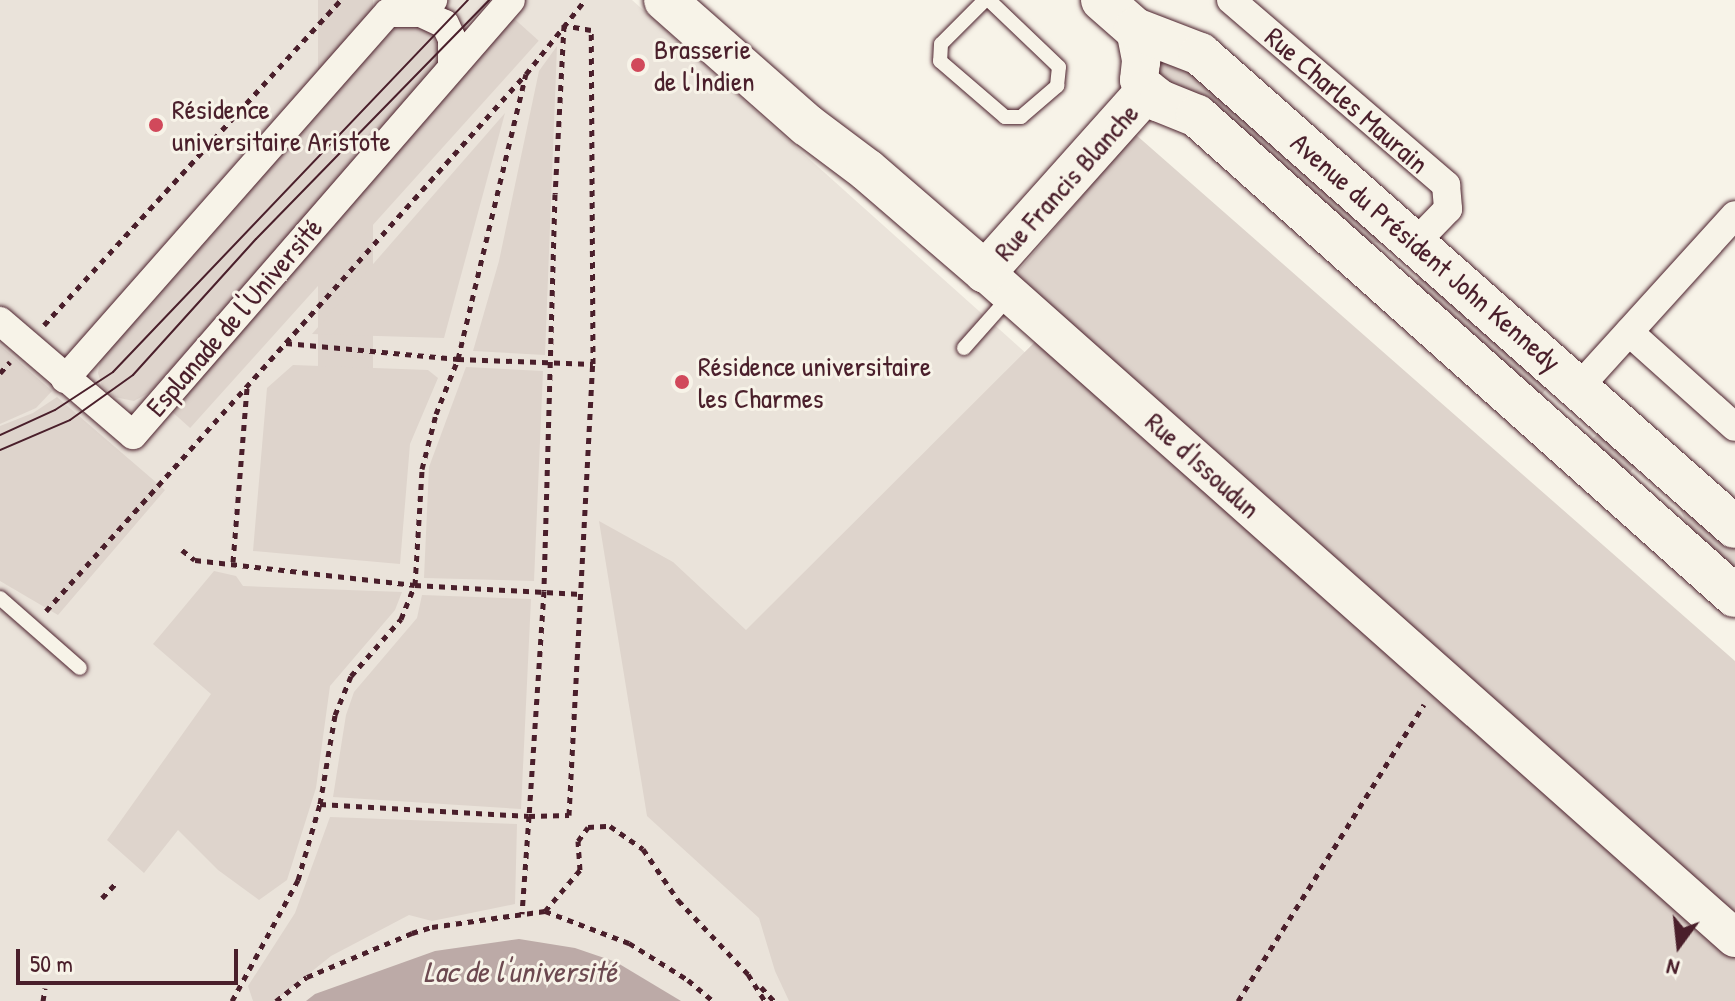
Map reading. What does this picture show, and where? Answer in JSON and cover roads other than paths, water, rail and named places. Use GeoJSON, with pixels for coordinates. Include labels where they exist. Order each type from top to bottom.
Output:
{"type":"FeatureCollection","features":[{"type":"Feature","properties":{"kind":"main road","name":"Rue d'Issoudun"},"geometry":{"type":"LineString","coordinates":[[665,0],[807,125],[867,170],[998,284]]}},
{"type":"Feature","properties":{"kind":"main road","name":"Avenue du Président John Kennedy"},"geometry":{"type":"LineString","coordinates":[[1102,0],[1135,29],[1200,54],[1735,527]]}},
{"type":"Feature","properties":{"kind":"main road","name":"Rue Francis Blanche"},"geometry":{"type":"LineString","coordinates":[[998,284],[1147,91]]}},
{"type":"Feature","properties":{"kind":"main road","name":"Avenue du Président John Kennedy"},"geometry":{"type":"LineString","coordinates":[[1147,91],[1160,101],[1197,116],[1735,596]]}},
{"type":"Feature","properties":{"kind":"street","name":"Esplanade de l'Université"},"geometry":{"type":"LineString","coordinates":[[65,379],[133,435],[511,0]]}},
{"type":"Feature","properties":{"kind":"street","name":"Rue Charles Maurain"},"geometry":{"type":"LineString","coordinates":[[1231,0],[1446,185],[1448,209],[1416,242]]}},
{"type":"Feature","properties":{"kind":"street"},"geometry":{"type":"LineString","coordinates":[[0,321],[65,379],[388,13],[427,6],[445,24],[452,39],[452,66]]}},
{"type":"Feature","properties":{"kind":"street"},"geometry":{"type":"LineString","coordinates":[[1135,29],[1141,61],[1139,80],[1147,91]]}},
{"type":"Feature","properties":{"kind":"street"},"geometry":{"type":"LineString","coordinates":[[1543,425],[1735,215]]}},
{"type":"Feature","properties":{"kind":"street"},"geometry":{"type":"LineString","coordinates":[[1381,281],[1416,242]]}},
{"type":"Feature","properties":{"kind":"street","name":"Rue d'Issoudun"},"geometry":{"type":"LineString","coordinates":[[998,284],[1735,938]]}},
{"type":"Feature","properties":{"kind":"street"},"geometry":{"type":"LineString","coordinates":[[1629,332],[1735,427]]}},
{"type":"Feature","properties":{"kind":"lane"},"geometry":{"type":"LineString","coordinates":[[987,0],[1059,67],[1057,86],[1021,117],[1005,117],[940,61],[941,44],[987,0]]}},
{"type":"Feature","properties":{"kind":"lane"},"geometry":{"type":"LineString","coordinates":[[964,348],[998,284]]}},
{"type":"Feature","properties":{"kind":"lane"},"geometry":{"type":"LineString","coordinates":[[0,598],[80,668]]}},
{"type":"Feature","properties":{"kind":"water","name":"Lac de l'université"},"geometry":{"type":"Polygon","coordinates":[[[519,939],[575,948],[616,962],[681,1001],[306,1001],[315,994],[435,951],[519,939]]]}},
{"type":"Feature","properties":{"kind":"tram line"},"geometry":{"type":"LineString","coordinates":[[0,435],[55,410],[113,372],[468,0]]}},
{"type":"Feature","properties":{"kind":"tram line"},"geometry":{"type":"LineString","coordinates":[[0,450],[70,420],[133,375],[256,239],[489,0]]}},
{"type":"Feature","properties":{"kind":"place","name":"Brasserie de l'Indien"},"geometry":{"type":"Point","coordinates":[638,65]}},
{"type":"Feature","properties":{"kind":"place","name":"Résidence universitaire Aristote"},"geometry":{"type":"Point","coordinates":[156,125]}},
{"type":"Feature","properties":{"kind":"place","name":"Résidence universitaire les Charmes"},"geometry":{"type":"Point","coordinates":[682,382]}}]}
